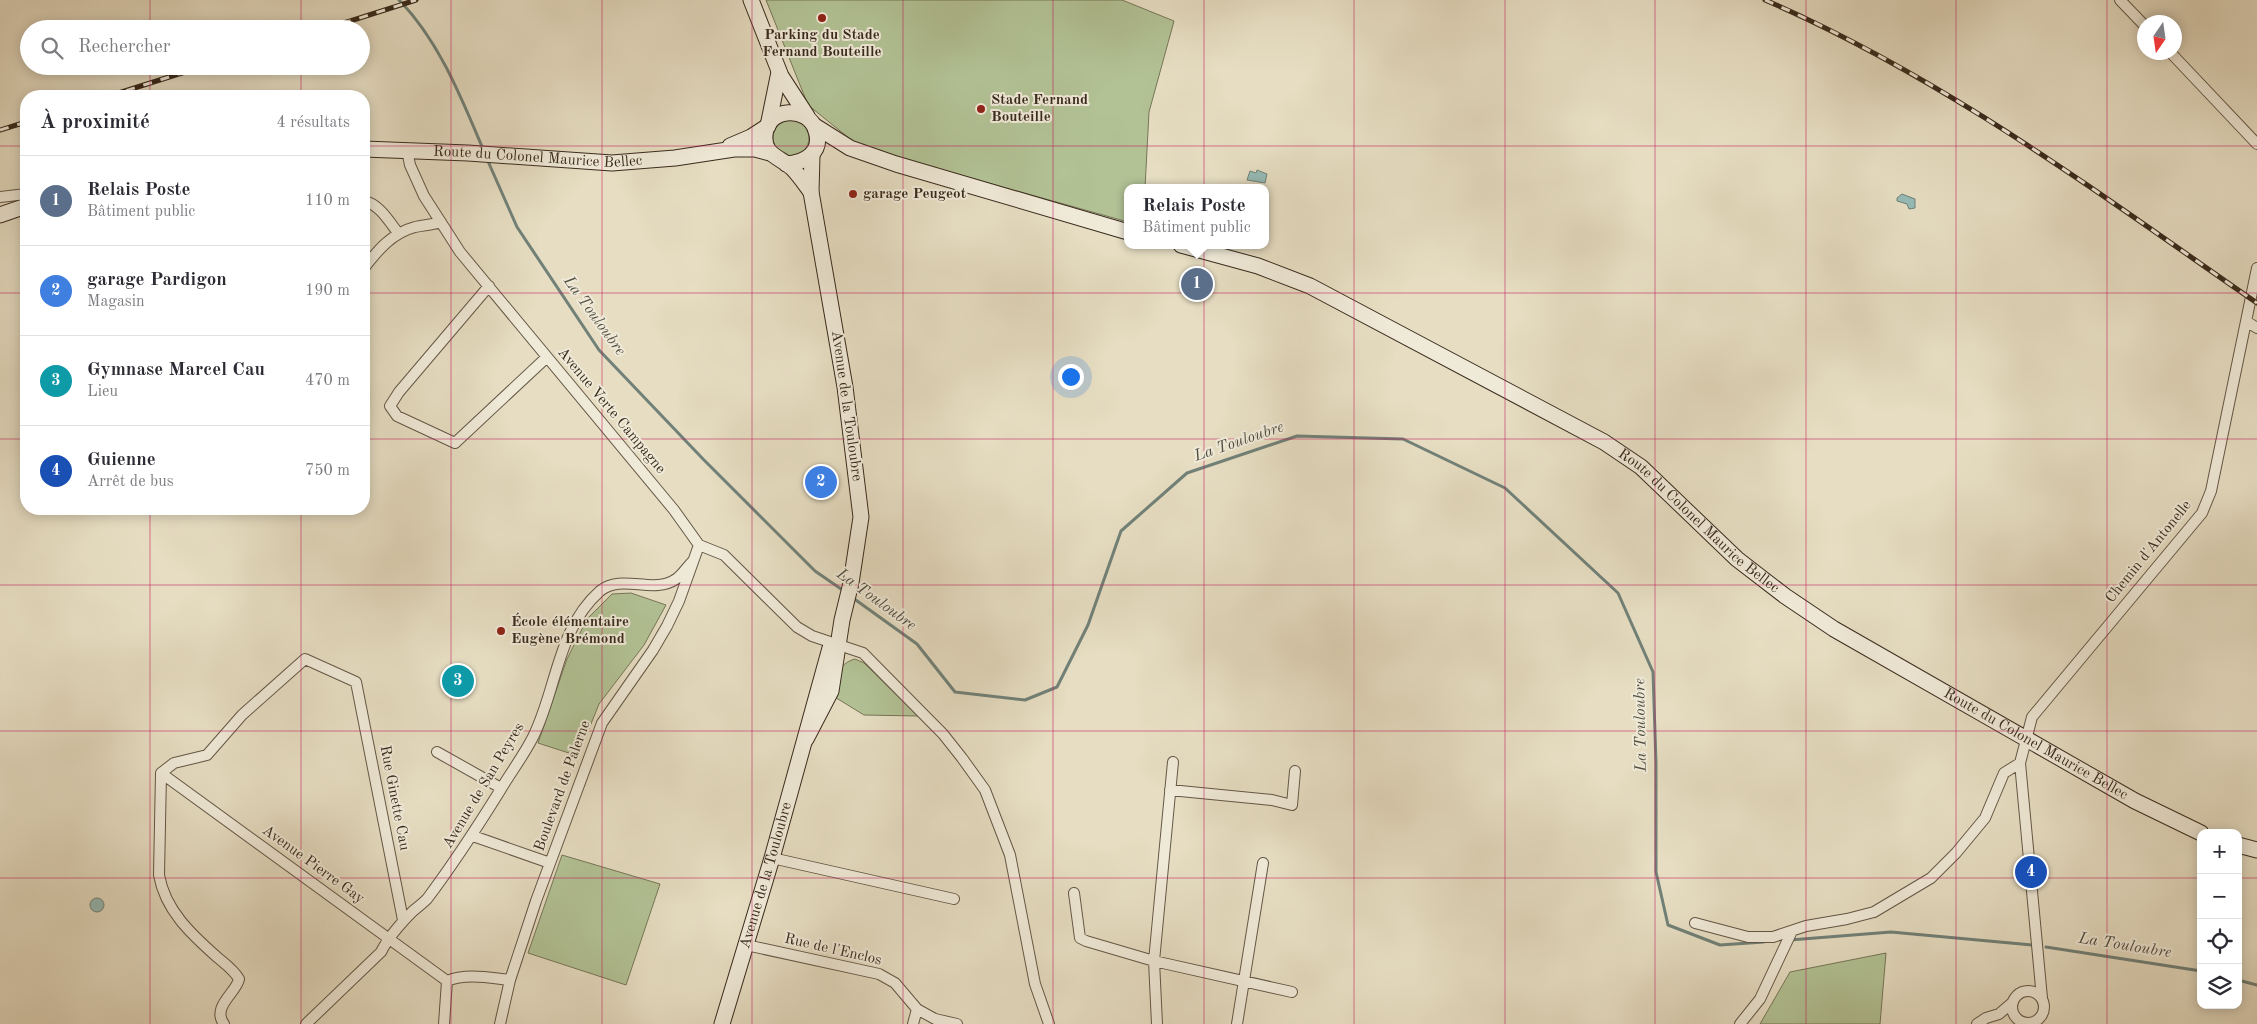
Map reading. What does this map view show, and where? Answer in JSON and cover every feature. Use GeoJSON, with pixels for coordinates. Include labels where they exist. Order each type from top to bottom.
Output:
{"type":"FeatureCollection","features":[{"type":"Feature","properties":{"kind":"main road"},"geometry":{"type":"LineString","coordinates":[[751,0],[780,74],[812,121],[818,135],[813,153]]}},
{"type":"Feature","properties":{"kind":"main road"},"geometry":{"type":"LineString","coordinates":[[780,74],[781,96],[765,135],[766,146],[770,153],[777,160],[786,164],[811,192]]}},
{"type":"Feature","properties":{"kind":"main road"},"geometry":{"type":"LineString","coordinates":[[771,121],[786,112],[796,112],[850,148]]}},
{"type":"Feature","properties":{"kind":"main road","name":"Route du Colonel Maurice Bellec"},"geometry":{"type":"LineString","coordinates":[[710,152],[737,144],[771,121]]}},
{"type":"Feature","properties":{"kind":"main road"},"geometry":{"type":"LineString","coordinates":[[786,164],[798,163],[825,146],[850,148],[960,183],[1124,231]]}},
{"type":"Feature","properties":{"kind":"main road","name":"Route du Colonel Maurice Bellec"},"geometry":{"type":"LineString","coordinates":[[370,149],[621,162],[752,149],[770,153]]}},
{"type":"Feature","properties":{"kind":"main road","name":"Avenue de la Touloubre"},"geometry":{"type":"LineString","coordinates":[[721,1020],[746,945],[806,739],[831,690],[835,643],[852,583],[862,518],[845,387],[811,192],[813,153]]}},
{"type":"Feature","properties":{"kind":"main road"},"geometry":{"type":"LineString","coordinates":[[0,215],[20,208]]}},
{"type":"Feature","properties":{"kind":"main road","name":"Route du Colonel Maurice Bellec"},"geometry":{"type":"LineString","coordinates":[[1196,249],[1258,266],[1310,286],[1604,442],[1641,467],[1737,559],[1785,596],[1834,629],[2135,801],[2197,831]]}},
{"type":"Feature","properties":{"kind":"main road"},"geometry":{"type":"LineString","coordinates":[[2242,846],[2257,850]]}},
{"type":"Feature","properties":{"kind":"street"},"geometry":{"type":"LineString","coordinates":[[2120,0],[2137,18]]}},
{"type":"Feature","properties":{"kind":"street"},"geometry":{"type":"LineString","coordinates":[[2178,60],[2257,144]]}},
{"type":"Feature","properties":{"kind":"street","name":"Avenue Verte Campagne"},"geometry":{"type":"LineString","coordinates":[[407,150],[416,181],[460,252],[674,510],[699,545]]}},
{"type":"Feature","properties":{"kind":"street"},"geometry":{"type":"LineString","coordinates":[[0,197],[20,195]]}},
{"type":"Feature","properties":{"kind":"street"},"geometry":{"type":"LineString","coordinates":[[370,205],[382,212],[398,233]]}},
{"type":"Feature","properties":{"kind":"street"},"geometry":{"type":"LineString","coordinates":[[370,260],[378,250],[398,233],[441,222]]}},
{"type":"Feature","properties":{"kind":"street","name":"Chemin d'Antonelle"},"geometry":{"type":"LineString","coordinates":[[2042,998],[2020,763],[2032,717],[2202,513],[2211,491],[2257,268]]}},
{"type":"Feature","properties":{"kind":"street"},"geometry":{"type":"LineString","coordinates":[[489,286],[399,392],[390,406],[396,416],[455,443],[547,357]]}},
{"type":"Feature","properties":{"kind":"street"},"geometry":{"type":"LineString","coordinates":[[2246,321],[2257,328]]}},
{"type":"Feature","properties":{"kind":"street"},"geometry":{"type":"LineString","coordinates":[[699,545],[724,555],[796,628],[812,636],[862,653],[943,734],[962,758],[985,790],[1010,855],[1035,984],[1048,1019],[1057,1024]]}},
{"type":"Feature","properties":{"kind":"street","name":"Boulevard de Palerne"},"geometry":{"type":"LineString","coordinates":[[500,1024],[510,980],[550,863],[602,723],[653,650],[667,626],[679,601],[699,545]]}},
{"type":"Feature","properties":{"kind":"street","name":"Avenue de San Peyres"},"geometry":{"type":"LineString","coordinates":[[306,1024],[381,952],[388,937],[403,920],[424,902],[473,836],[533,738],[548,699],[569,632],[589,603],[602,590],[615,584],[628,583],[650,586],[676,579],[692,562]]}},
{"type":"Feature","properties":{"kind":"street","name":"Rue Ginette Cau"},"geometry":{"type":"LineString","coordinates":[[161,773],[174,763],[207,755],[242,715],[304,659],[356,682],[403,920]]}},
{"type":"Feature","properties":{"kind":"street"},"geometry":{"type":"LineString","coordinates":[[437,752],[501,788]]}},
{"type":"Feature","properties":{"kind":"street"},"geometry":{"type":"LineString","coordinates":[[1157,1024],[1154,960],[1173,762]]}},
{"type":"Feature","properties":{"kind":"street"},"geometry":{"type":"LineString","coordinates":[[1695,923],[1748,938],[1773,937],[1792,930],[1874,912],[1931,878],[1956,853],[1985,818],[2004,773],[2020,763]]}},
{"type":"Feature","properties":{"kind":"street"},"geometry":{"type":"LineString","coordinates":[[1170,790],[1272,800],[1292,805],[1295,771]]}},
{"type":"Feature","properties":{"kind":"street"},"geometry":{"type":"LineString","coordinates":[[161,773],[159,875],[161,888],[173,912],[188,931],[239,979],[238,984],[230,992],[221,1010],[221,1020],[224,1024]]}},
{"type":"Feature","properties":{"kind":"street","name":"Avenue Pierre Gay"},"geometry":{"type":"LineString","coordinates":[[161,773],[447,980]]}},
{"type":"Feature","properties":{"kind":"street"},"geometry":{"type":"LineString","coordinates":[[473,836],[550,863]]}},
{"type":"Feature","properties":{"kind":"street"},"geometry":{"type":"LineString","coordinates":[[772,858],[954,899]]}},
{"type":"Feature","properties":{"kind":"street"},"geometry":{"type":"LineString","coordinates":[[1237,1024],[1263,863]]}},
{"type":"Feature","properties":{"kind":"street"},"geometry":{"type":"LineString","coordinates":[[1074,894],[1080,938],[1086,941],[1154,960],[1292,992]]}},
{"type":"Feature","properties":{"kind":"street"},"geometry":{"type":"LineString","coordinates":[[1740,1024],[1760,999],[1792,930]]}},
{"type":"Feature","properties":{"kind":"street","name":"Rue de l'Enclos"},"geometry":{"type":"LineString","coordinates":[[746,945],[879,974],[895,983],[917,1009],[935,1019],[957,1024]]}},
{"type":"Feature","properties":{"kind":"street"},"geometry":{"type":"LineString","coordinates":[[1977,1024],[1986,1018],[1999,1014],[2013,1002],[2034,981],[2040,967]]}},
{"type":"Feature","properties":{"kind":"street"},"geometry":{"type":"LineString","coordinates":[[444,1024],[447,980],[471,977],[510,980]]}},
{"type":"Feature","properties":{"kind":"street"},"geometry":{"type":"LineString","coordinates":[[1999,1014],[2015,1017],[2027,1024],[2041,1021],[2044,1011],[2042,998],[2037,994],[2024,991]]}},
{"type":"Feature","properties":{"kind":"street"},"geometry":{"type":"LineString","coordinates":[[2013,1002],[2012,1010],[2015,1017]]}},
{"type":"Feature","properties":{"kind":"street"},"geometry":{"type":"LineString","coordinates":[[914,1024],[917,1009]]}},
{"type":"Feature","properties":{"kind":"green space","name":"Stade Fernand Bouteille"},"geometry":{"type":"Polygon","coordinates":[[[766,0],[1122,0],[1174,21],[1149,112],[1145,184],[1124,184],[1124,221],[860,147],[808,105],[766,0]]]}},
{"type":"Feature","properties":{"kind":"green space"},"geometry":{"type":"Polygon","coordinates":[[[791,120],[803,126],[809,138],[803,150],[791,156],[779,150],[773,138],[779,126],[791,120]]]}},
{"type":"Feature","properties":{"kind":"green space"},"geometry":{"type":"Polygon","coordinates":[[[631,593],[666,605],[644,645],[599,704],[578,756],[538,743],[567,659],[587,619],[612,594],[631,593]]]}},
{"type":"Feature","properties":{"kind":"green space"},"geometry":{"type":"Polygon","coordinates":[[[855,659],[864,663],[918,716],[864,715],[833,696],[841,668],[844,664],[855,659]]]}},
{"type":"Feature","properties":{"kind":"green space"},"geometry":{"type":"Polygon","coordinates":[[[562,855],[660,884],[626,985],[528,953],[562,855]]]}},
{"type":"Feature","properties":{"kind":"green space"},"geometry":{"type":"Polygon","coordinates":[[[1886,953],[1880,1024],[1760,1024],[1790,972],[1886,953]]]}},
{"type":"Feature","properties":{"kind":"water"},"geometry":{"type":"Polygon","coordinates":[[[1257,170],[1267,174],[1265,183],[1247,180],[1250,171],[1256,173],[1257,170]]]}},
{"type":"Feature","properties":{"kind":"water"},"geometry":{"type":"Polygon","coordinates":[[[1902,194],[1915,199],[1915,208],[1909,209],[1907,204],[1897,201],[1897,198],[1902,194]]]}},
{"type":"Feature","properties":{"kind":"water"},"geometry":{"type":"Polygon","coordinates":[[[94,898],[100,898],[104,905],[100,912],[94,912],[90,908],[90,902],[94,898]]]}},
{"type":"Feature","properties":{"kind":"waterway","name":"La Touloubre"},"geometry":{"type":"LineString","coordinates":[[399,0],[426,33],[448,70],[483,149]]}},
{"type":"Feature","properties":{"kind":"waterway","name":"La Touloubre"},"geometry":{"type":"LineString","coordinates":[[487,159],[517,227],[599,350],[703,459],[815,571],[844,591]]}},
{"type":"Feature","properties":{"kind":"waterway","name":"La Touloubre"},"geometry":{"type":"LineString","coordinates":[[853,598],[917,644],[955,692],[1025,700],[1057,687],[1088,625],[1121,531],[1187,473],[1297,436],[1403,439],[1505,488],[1618,593],[1653,672],[1656,763],[1656,872],[1668,925],[1720,945],[1764,942]]}},
{"type":"Feature","properties":{"kind":"waterway","name":"La Touloubre"},"geometry":{"type":"LineString","coordinates":[[1790,940],[1891,932],[2032,945]]}},
{"type":"Feature","properties":{"kind":"waterway","name":"La Touloubre"},"geometry":{"type":"LineString","coordinates":[[2046,947],[2197,970]]}},
{"type":"Feature","properties":{"kind":"waterway","name":"La Touloubre"},"geometry":{"type":"LineString","coordinates":[[2242,981],[2257,985]]}},
{"type":"Feature","properties":{"kind":"railway"},"geometry":{"type":"LineString","coordinates":[[353,20],[416,0]]}},
{"type":"Feature","properties":{"kind":"railway"},"geometry":{"type":"LineString","coordinates":[[1765,0],[1895,64],[1957,101],[2078,179],[2257,303]]}},
{"type":"Feature","properties":{"kind":"railway"},"geometry":{"type":"LineString","coordinates":[[128,90],[176,75]]}},
{"type":"Feature","properties":{"kind":"railway"},"geometry":{"type":"LineString","coordinates":[[0,130],[20,124]]}},
{"type":"Feature","properties":{"kind":"place","name":"Parking du Stade Fernand Bouteille"},"geometry":{"type":"Point","coordinates":[822,18]}},
{"type":"Feature","properties":{"kind":"place","name":"Stade Fernand Bouteille"},"geometry":{"type":"Point","coordinates":[981,109]}},
{"type":"Feature","properties":{"kind":"place","name":"garage Peugeot"},"geometry":{"type":"Point","coordinates":[853,194]}},
{"type":"Feature","properties":{"kind":"place","name":"Relais Poste"},"geometry":{"type":"Point","coordinates":[1197,284]}},
{"type":"Feature","properties":{"kind":"place","name":"garage Pardigon"},"geometry":{"type":"Point","coordinates":[821,482]}},
{"type":"Feature","properties":{"kind":"place","name":"École élémentaire Eugène Brémond"},"geometry":{"type":"Point","coordinates":[501,631]}},
{"type":"Feature","properties":{"kind":"place","name":"Gymnase Marcel Cau"},"geometry":{"type":"Point","coordinates":[458,681]}},
{"type":"Feature","properties":{"kind":"place","name":"Guienne"},"geometry":{"type":"Point","coordinates":[2031,872]}}]}
